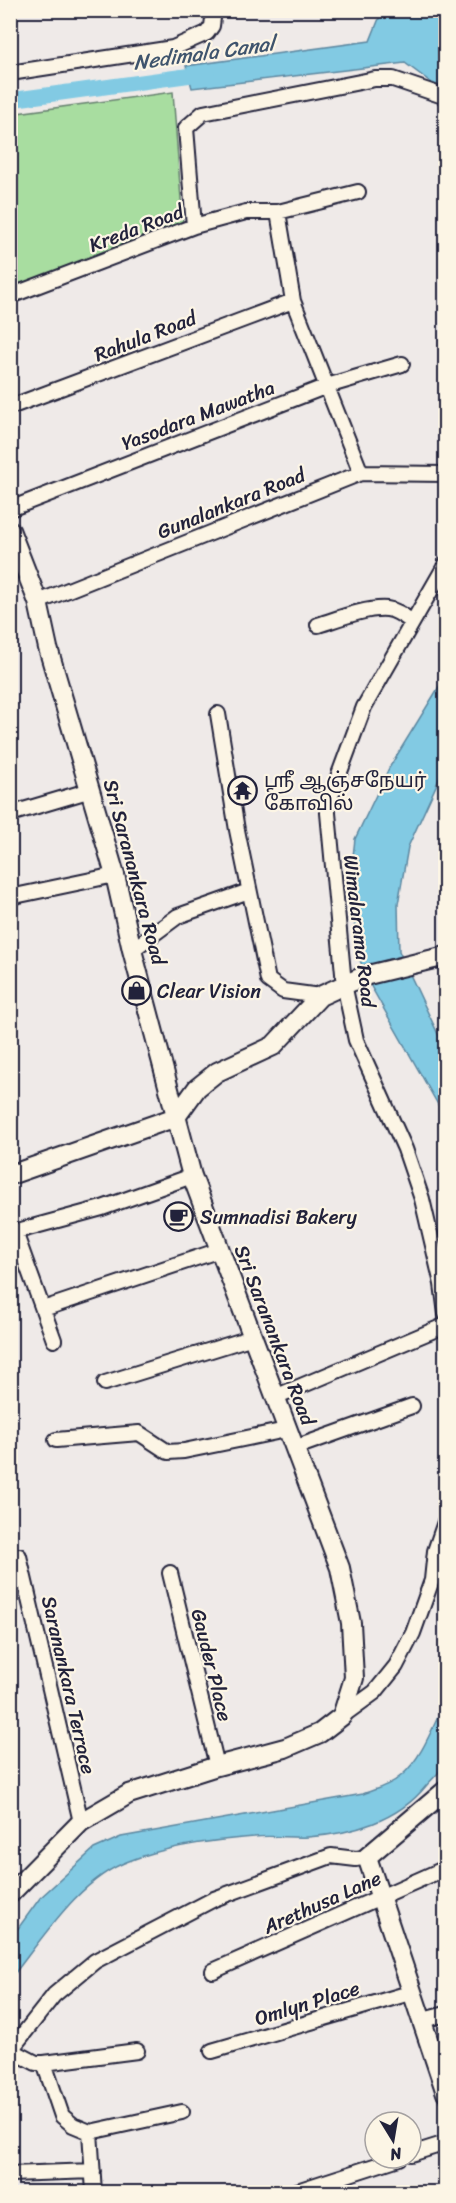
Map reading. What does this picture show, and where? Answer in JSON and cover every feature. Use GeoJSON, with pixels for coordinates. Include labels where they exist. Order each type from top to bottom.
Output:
{"type":"FeatureCollection","features":[{"type":"Feature","properties":{"kind":"main road","name":"Sri Saranankara Road"},"geometry":{"type":"LineString","coordinates":[[10,530],[38,602],[48,648],[115,875],[132,950],[192,1176],[340,1568],[351,1623],[354,1678],[342,1716]]}},
{"type":"Feature","properties":{"kind":"main road"},"geometry":{"type":"LineString","coordinates":[[10,1175],[176,1117],[197,1088],[217,1072],[273,1046],[320,996],[364,976],[416,961],[446,956]]}},
{"type":"Feature","properties":{"kind":"main road"},"geometry":{"type":"LineString","coordinates":[[10,1894],[81,1822],[129,1794],[217,1766],[285,1748],[320,1733],[342,1716]]}},
{"type":"Feature","properties":{"kind":"main road"},"geometry":{"type":"LineString","coordinates":[[446,1790],[367,1857],[446,2093]]}},
{"type":"Feature","properties":{"kind":"street"},"geometry":{"type":"LineString","coordinates":[[10,73],[173,48],[207,33],[212,26],[214,10]]}},
{"type":"Feature","properties":{"kind":"street"},"geometry":{"type":"LineString","coordinates":[[195,226],[186,128],[203,113],[375,79],[393,79],[446,97]]}},
{"type":"Feature","properties":{"kind":"street","name":"Kreda Road"},"geometry":{"type":"LineString","coordinates":[[10,296],[195,226],[246,212],[278,212],[358,192]]}},
{"type":"Feature","properties":{"kind":"street"},"geometry":{"type":"LineString","coordinates":[[278,212],[293,302],[361,473]]}},
{"type":"Feature","properties":{"kind":"street","name":"Rahula Road"},"geometry":{"type":"LineString","coordinates":[[10,407],[293,302]]}},
{"type":"Feature","properties":{"kind":"street","name":"Yasodara Mawatha"},"geometry":{"type":"LineString","coordinates":[[10,509],[327,386],[402,364]]}},
{"type":"Feature","properties":{"kind":"street","name":"Gunalankara Road"},"geometry":{"type":"LineString","coordinates":[[38,602],[361,473],[446,474]]}},
{"type":"Feature","properties":{"kind":"street","name":"Wimalarama Road"},"geometry":{"type":"LineString","coordinates":[[446,564],[364,707],[328,804],[329,842],[344,984],[356,1040],[405,1149],[422,1199],[442,1284],[446,1314]]}},
{"type":"Feature","properties":{"kind":"street"},"geometry":{"type":"LineString","coordinates":[[318,625],[368,611],[387,609],[399,613],[412,622]]}},
{"type":"Feature","properties":{"kind":"street"},"geometry":{"type":"LineString","coordinates":[[218,714],[221,744],[233,795],[249,891],[268,980],[283,991],[320,996]]}},
{"type":"Feature","properties":{"kind":"street"},"geometry":{"type":"LineString","coordinates":[[10,814],[91,790]]}},
{"type":"Feature","properties":{"kind":"street"},"geometry":{"type":"LineString","coordinates":[[10,897],[115,875]]}},
{"type":"Feature","properties":{"kind":"street"},"geometry":{"type":"LineString","coordinates":[[132,950],[178,916],[249,891]]}},
{"type":"Feature","properties":{"kind":"street"},"geometry":{"type":"LineString","coordinates":[[54,1340],[13,1233],[102,1208],[192,1176]]}},
{"type":"Feature","properties":{"kind":"street"},"geometry":{"type":"LineString","coordinates":[[43,1309],[220,1250]]}},
{"type":"Feature","properties":{"kind":"street"},"geometry":{"type":"LineString","coordinates":[[275,1397],[446,1325]]}},
{"type":"Feature","properties":{"kind":"street"},"geometry":{"type":"LineString","coordinates":[[105,1383],[253,1337]]}},
{"type":"Feature","properties":{"kind":"street"},"geometry":{"type":"LineString","coordinates":[[294,1448],[412,1406]]}},
{"type":"Feature","properties":{"kind":"street"},"geometry":{"type":"LineString","coordinates":[[56,1440],[139,1433],[168,1452],[184,1451],[286,1430]]}},
{"type":"Feature","properties":{"kind":"street"},"geometry":{"type":"LineString","coordinates":[[342,1716],[375,1692],[396,1666],[413,1633],[432,1580],[435,1551],[446,1519]]}},
{"type":"Feature","properties":{"kind":"street","name":"Saranankara Terrace"},"geometry":{"type":"LineString","coordinates":[[19,1556],[81,1822]]}},
{"type":"Feature","properties":{"kind":"street","name":"Gauder Place"},"geometry":{"type":"LineString","coordinates":[[170,1573],[217,1766]]}},
{"type":"Feature","properties":{"kind":"street"},"geometry":{"type":"LineString","coordinates":[[137,2051],[36,2063],[11,2051],[54,1995],[95,1961],[214,1899],[332,1856],[356,1859],[367,1857]]}},
{"type":"Feature","properties":{"kind":"street","name":"Arethusa Lane"},"geometry":{"type":"LineString","coordinates":[[213,1971],[446,1868]]}},
{"type":"Feature","properties":{"kind":"street","name":"Omlyn Place"},"geometry":{"type":"LineString","coordinates":[[212,2051],[413,1992]]}},
{"type":"Feature","properties":{"kind":"street"},"geometry":{"type":"LineString","coordinates":[[423,2020],[446,2014]]}},
{"type":"Feature","properties":{"kind":"street"},"geometry":{"type":"LineString","coordinates":[[44,2063],[62,2116],[73,2125],[90,2132],[182,2112]]}},
{"type":"Feature","properties":{"kind":"street"},"geometry":{"type":"LineString","coordinates":[[90,2132],[94,2193]]}},
{"type":"Feature","properties":{"kind":"street"},"geometry":{"type":"LineString","coordinates":[[423,2150],[446,2143]]}},
{"type":"Feature","properties":{"kind":"street"},"geometry":{"type":"LineString","coordinates":[[294,2193],[363,2170]]}},
{"type":"Feature","properties":{"kind":"street"},"geometry":{"type":"LineString","coordinates":[[10,2174],[93,2171]]}},
{"type":"Feature","properties":{"kind":"green space"},"geometry":{"type":"Polygon","coordinates":[[[173,92],[183,226],[11,287],[10,114],[173,92]]]}},
{"type":"Feature","properties":{"kind":"water"},"geometry":{"type":"Polygon","coordinates":[[[382,11],[438,11],[445,28],[445,88],[432,83],[405,63],[192,88],[186,66],[370,41],[382,11]]]}},
{"type":"Feature","properties":{"kind":"water"},"geometry":{"type":"Polygon","coordinates":[[[445,677],[445,766],[408,847],[398,904],[399,951],[445,1049],[445,1117],[364,974],[356,945],[351,874],[355,839],[389,768],[445,677]]]}},
{"type":"Feature","properties":{"kind":"water"},"geometry":{"type":"Polygon","coordinates":[[[445,1702],[446,1761],[415,1798],[388,1817],[341,1833],[308,1837],[261,1836],[206,1842],[159,1851],[129,1861],[94,1881],[78,1895],[49,1928],[11,1978],[11,1938],[40,1898],[94,1849],[121,1837],[363,1794],[383,1786],[402,1775],[415,1760],[445,1702]]]}},
{"type":"Feature","properties":{"kind":"waterway","name":"Nedimala Canal"},"geometry":{"type":"LineString","coordinates":[[10,100],[207,73]]}},
{"type":"Feature","properties":{"kind":"place","name":"ஸ்ரீ ஆஞ்சநேயர் கோவில்"},"geometry":{"type":"Point","coordinates":[243,791]}},
{"type":"Feature","properties":{"kind":"place","name":"Clear Vision"},"geometry":{"type":"Point","coordinates":[136,991]}},
{"type":"Feature","properties":{"kind":"place","name":"Sumnadisi Bakery"},"geometry":{"type":"Point","coordinates":[179,1217]}}]}
